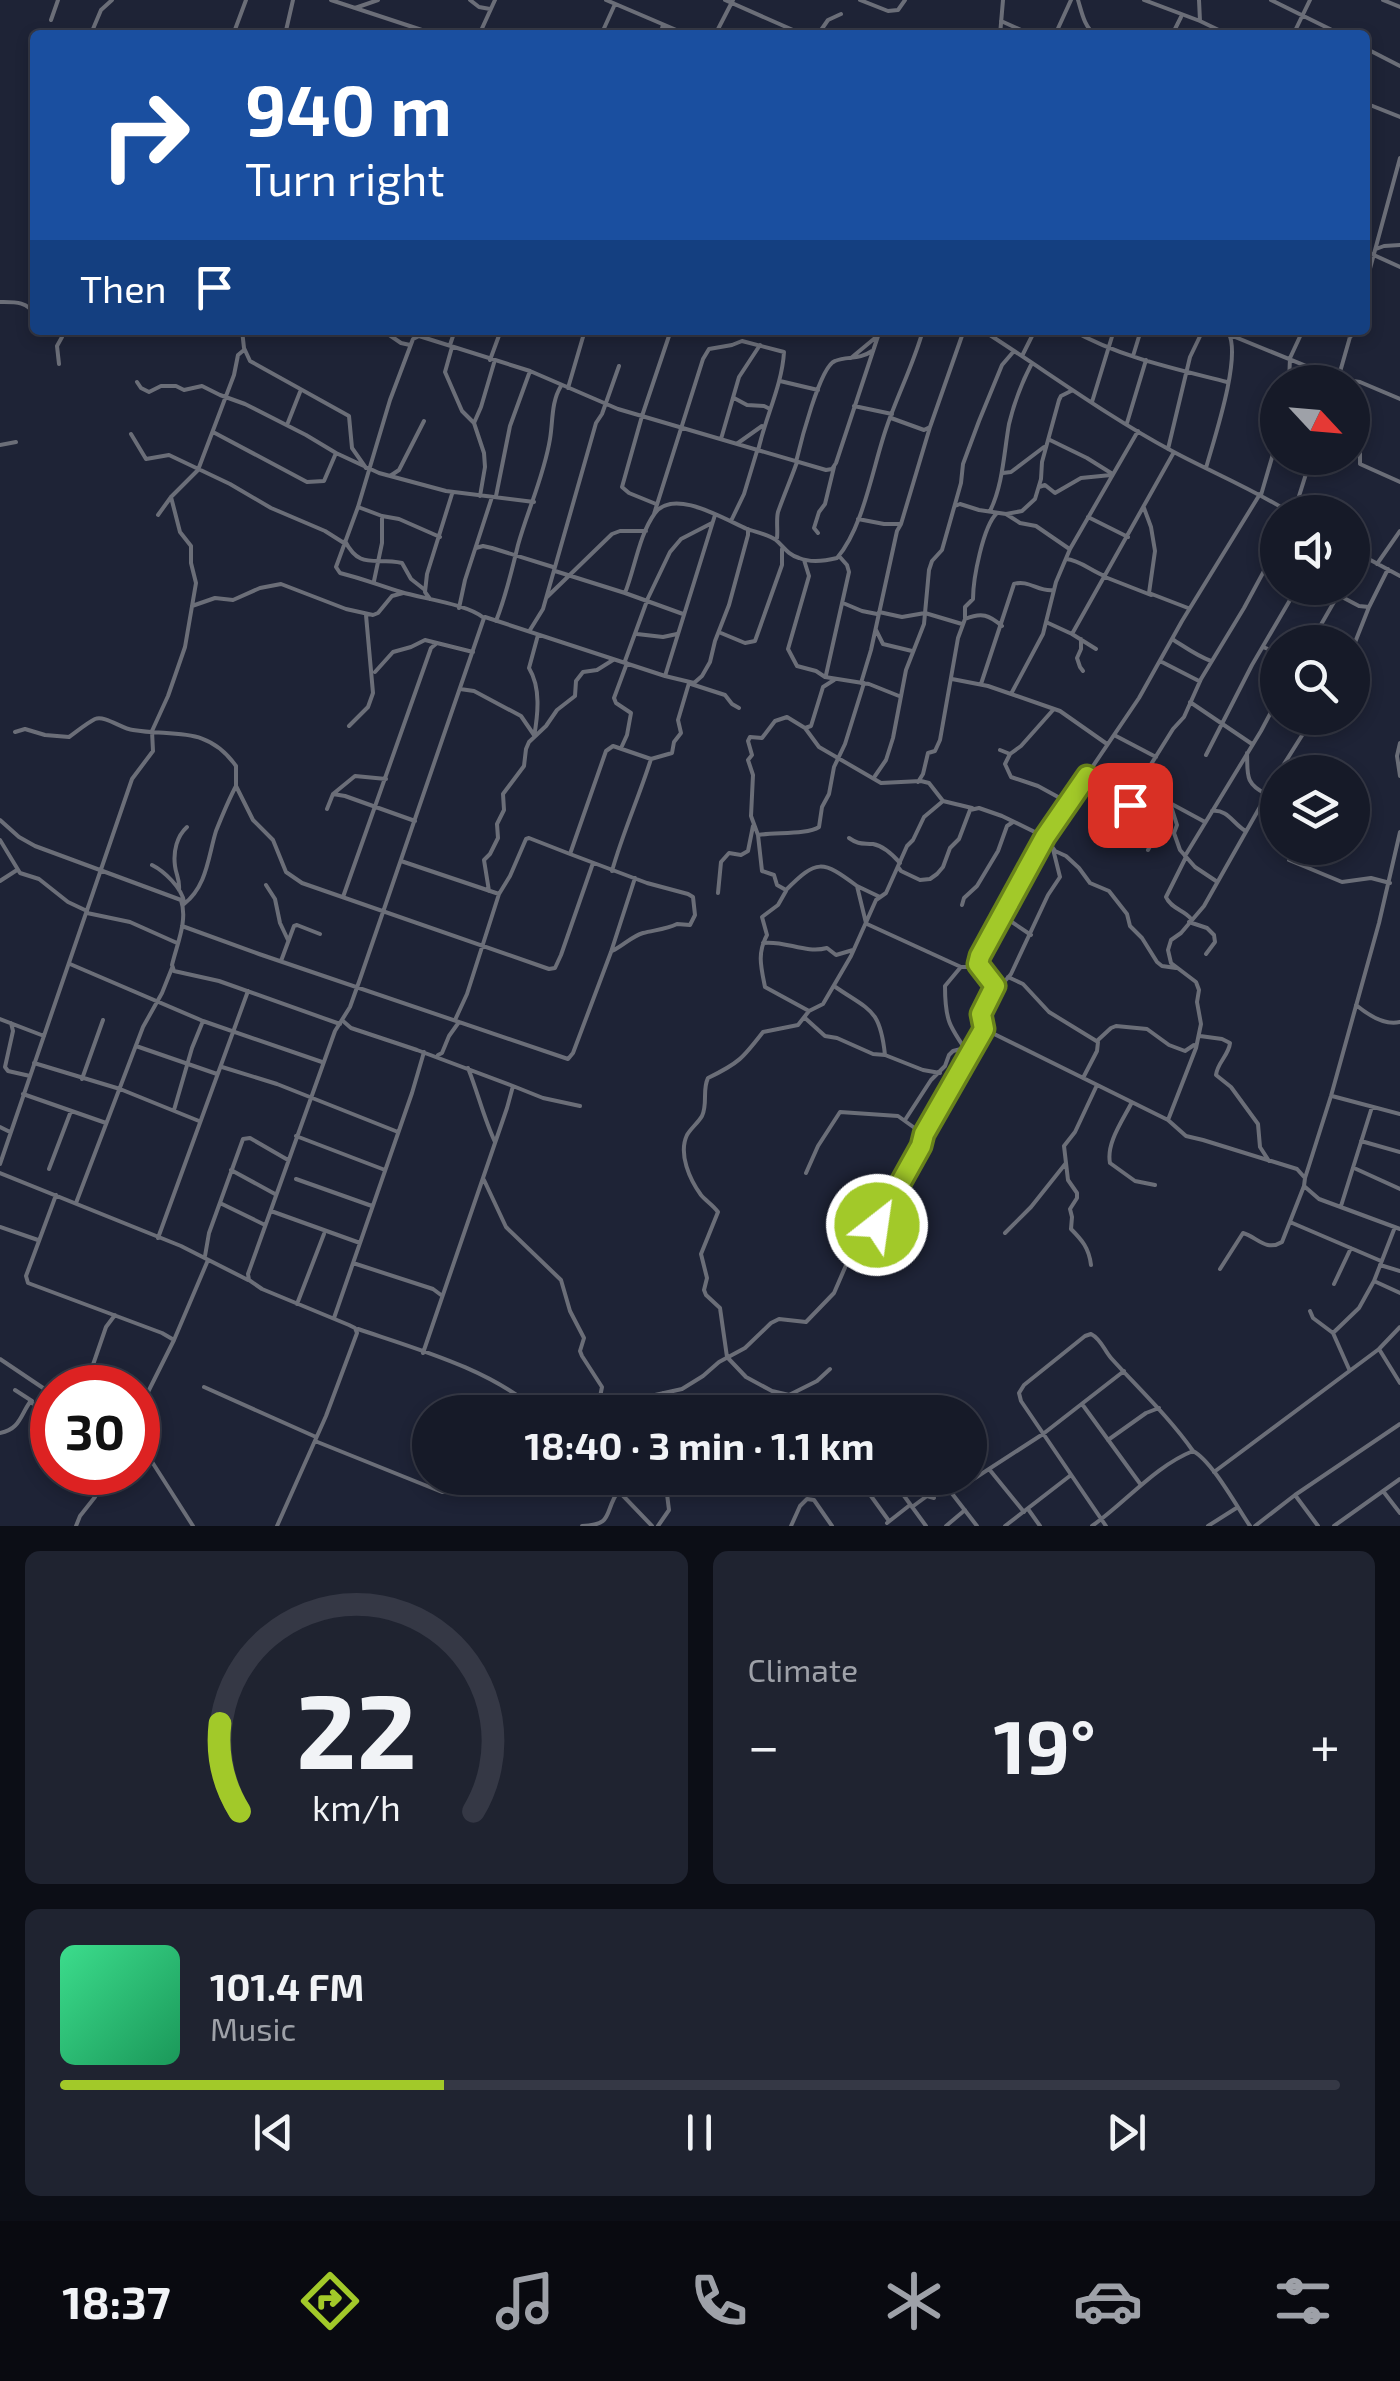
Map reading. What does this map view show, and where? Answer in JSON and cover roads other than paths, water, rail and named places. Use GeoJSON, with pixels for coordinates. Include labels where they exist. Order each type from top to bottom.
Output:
{"type":"FeatureCollection","features":[{"type":"Feature","properties":{"kind":"street"},"geometry":{"type":"LineString","coordinates":[[52,20],[58,0]]}},
{"type":"Feature","properties":{"kind":"street"},"geometry":{"type":"LineString","coordinates":[[93,28],[100,10],[112,0]]}},
{"type":"Feature","properties":{"kind":"street"},"geometry":{"type":"LineString","coordinates":[[235,30],[246,0]]}},
{"type":"Feature","properties":{"kind":"street"},"geometry":{"type":"LineString","coordinates":[[286,30],[293,0]]}},
{"type":"Feature","properties":{"kind":"street"},"geometry":{"type":"LineString","coordinates":[[331,0],[412,30]]}},
{"type":"Feature","properties":{"kind":"street"},"geometry":{"type":"LineString","coordinates":[[355,8],[378,0]]}},
{"type":"Feature","properties":{"kind":"street"},"geometry":{"type":"LineString","coordinates":[[470,0],[490,9]]}},
{"type":"Feature","properties":{"kind":"street"},"geometry":{"type":"LineString","coordinates":[[481,30],[495,0]]}},
{"type":"Feature","properties":{"kind":"street"},"geometry":{"type":"LineString","coordinates":[[606,0],[676,30]]}},
{"type":"Feature","properties":{"kind":"street"},"geometry":{"type":"LineString","coordinates":[[725,0],[793,30]]}},
{"type":"Feature","properties":{"kind":"street"},"geometry":{"type":"LineString","coordinates":[[860,0],[888,11],[902,7],[905,0]]}},
{"type":"Feature","properties":{"kind":"street"},"geometry":{"type":"LineString","coordinates":[[1000,30],[1003,0]]}},
{"type":"Feature","properties":{"kind":"street"},"geometry":{"type":"LineString","coordinates":[[1057,30],[1071,0]]}},
{"type":"Feature","properties":{"kind":"street"},"geometry":{"type":"LineString","coordinates":[[1078,0],[1090,30]]}},
{"type":"Feature","properties":{"kind":"street"},"geometry":{"type":"LineString","coordinates":[[1144,0],[1219,30]]}},
{"type":"Feature","properties":{"kind":"street"},"geometry":{"type":"LineString","coordinates":[[1199,0],[1200,21]]}},
{"type":"Feature","properties":{"kind":"street"},"geometry":{"type":"LineString","coordinates":[[1271,0],[1332,30]]}},
{"type":"Feature","properties":{"kind":"street"},"geometry":{"type":"LineString","coordinates":[[1296,30],[1310,0]]}},
{"type":"Feature","properties":{"kind":"street"},"geometry":{"type":"LineString","coordinates":[[1384,0],[1400,7]]}},
{"type":"Feature","properties":{"kind":"street"},"geometry":{"type":"LineString","coordinates":[[718,30],[733,1]]}},
{"type":"Feature","properties":{"kind":"street"},"geometry":{"type":"LineString","coordinates":[[603,30],[616,4]]}},
{"type":"Feature","properties":{"kind":"street"},"geometry":{"type":"LineString","coordinates":[[821,30],[828,20],[842,14]]}},
{"type":"Feature","properties":{"kind":"street"},"geometry":{"type":"LineString","coordinates":[[1174,30],[1182,15]]}},
{"type":"Feature","properties":{"kind":"street"},"geometry":{"type":"LineString","coordinates":[[1001,21],[1021,30]]}},
{"type":"Feature","properties":{"kind":"street"},"geometry":{"type":"LineString","coordinates":[[662,30],[663,25]]}},
{"type":"Feature","properties":{"kind":"street"},"geometry":{"type":"LineString","coordinates":[[1370,51],[1400,66]]}},
{"type":"Feature","properties":{"kind":"street"},"geometry":{"type":"LineString","coordinates":[[1370,105],[1400,117]]}},
{"type":"Feature","properties":{"kind":"street"},"geometry":{"type":"LineString","coordinates":[[1370,268],[1397,184],[1400,158]]}},
{"type":"Feature","properties":{"kind":"street"},"geometry":{"type":"LineString","coordinates":[[1374,252],[1384,246],[1400,245]]}},
{"type":"Feature","properties":{"kind":"street"},"geometry":{"type":"LineString","coordinates":[[1370,252],[1400,267]]}},
{"type":"Feature","properties":{"kind":"street"},"geometry":{"type":"LineString","coordinates":[[0,302],[30,308]]}},
{"type":"Feature","properties":{"kind":"street"},"geometry":{"type":"LineString","coordinates":[[59,364],[56,350],[62,335]]}},
{"type":"Feature","properties":{"kind":"street"},"geometry":{"type":"LineString","coordinates":[[242,335],[244,350],[254,364],[349,416],[352,448],[368,468]]}},
{"type":"Feature","properties":{"kind":"street"},"geometry":{"type":"LineString","coordinates":[[389,335],[410,345]]}},
{"type":"Feature","properties":{"kind":"street"},"geometry":{"type":"LineString","coordinates":[[414,335],[336,562],[337,570],[690,683],[726,696],[739,708]]}},
{"type":"Feature","properties":{"kind":"street"},"geometry":{"type":"LineString","coordinates":[[421,335],[642,416],[826,470],[834,467]]}},
{"type":"Feature","properties":{"kind":"street"},"geometry":{"type":"LineString","coordinates":[[454,335],[445,372],[462,411],[474,423],[486,468],[480,496]]}},
{"type":"Feature","properties":{"kind":"street"},"geometry":{"type":"LineString","coordinates":[[474,423],[500,335]]}},
{"type":"Feature","properties":{"kind":"street"},"geometry":{"type":"LineString","coordinates":[[568,389],[584,335]]}},
{"type":"Feature","properties":{"kind":"street"},"geometry":{"type":"LineString","coordinates":[[656,504],[622,487],[669,335]]}},
{"type":"Feature","properties":{"kind":"street"},"geometry":{"type":"LineString","coordinates":[[849,360],[876,335]]}},
{"type":"Feature","properties":{"kind":"street"},"geometry":{"type":"LineString","coordinates":[[818,533],[814,528],[818,512],[825,504],[878,335]]}},
{"type":"Feature","properties":{"kind":"street"},"geometry":{"type":"LineString","coordinates":[[654,514],[664,504],[696,506],[776,540],[782,549],[804,560],[839,556],[858,519],[921,335]]}},
{"type":"Feature","properties":{"kind":"street"},"geometry":{"type":"LineString","coordinates":[[758,835],[816,831],[821,822],[831,776],[846,744],[901,524],[962,335]]}},
{"type":"Feature","properties":{"kind":"street"},"geometry":{"type":"LineString","coordinates":[[990,335],[1138,431],[1260,494]]}},
{"type":"Feature","properties":{"kind":"street"},"geometry":{"type":"LineString","coordinates":[[1022,356],[1032,335]]}},
{"type":"Feature","properties":{"kind":"street"},"geometry":{"type":"LineString","coordinates":[[1082,335],[1132,356],[1228,382]]}},
{"type":"Feature","properties":{"kind":"street"},"geometry":{"type":"LineString","coordinates":[[1092,403],[1112,335]]}},
{"type":"Feature","properties":{"kind":"street"},"geometry":{"type":"LineString","coordinates":[[1132,356],[1140,335]]}},
{"type":"Feature","properties":{"kind":"street"},"geometry":{"type":"LineString","coordinates":[[1072,634],[1144,508],[1171,450],[1190,357],[1201,335]]}},
{"type":"Feature","properties":{"kind":"street"},"geometry":{"type":"LineString","coordinates":[[1206,468],[1234,354],[1228,335]]}},
{"type":"Feature","properties":{"kind":"street"},"geometry":{"type":"LineString","coordinates":[[1232,335],[1306,365]]}},
{"type":"Feature","properties":{"kind":"street"},"geometry":{"type":"LineString","coordinates":[[1290,365],[1301,335]]}},
{"type":"Feature","properties":{"kind":"street"},"geometry":{"type":"LineString","coordinates":[[1345,365],[1352,335]]}},
{"type":"Feature","properties":{"kind":"street"},"geometry":{"type":"LineString","coordinates":[[625,593],[703,359],[710,348],[742,341],[784,352],[780,382],[758,451],[730,521]]}},
{"type":"Feature","properties":{"kind":"street"},"geometry":{"type":"LineString","coordinates":[[721,438],[743,368],[760,345]]}},
{"type":"Feature","properties":{"kind":"street"},"geometry":{"type":"LineString","coordinates":[[158,515],[198,470],[238,355],[244,350]]}},
{"type":"Feature","properties":{"kind":"street"},"geometry":{"type":"LineString","coordinates":[[776,540],[778,513],[830,362],[865,356],[872,351]]}},
{"type":"Feature","properties":{"kind":"street"},"geometry":{"type":"LineString","coordinates":[[874,778],[886,760],[897,724],[902,686],[925,614],[929,570],[942,550],[963,477],[963,464],[1002,364],[1014,351]]}},
{"type":"Feature","properties":{"kind":"street"},"geometry":{"type":"LineString","coordinates":[[1127,424],[1146,360]]}},
{"type":"Feature","properties":{"kind":"street"},"geometry":{"type":"LineString","coordinates":[[918,782],[927,756],[935,751],[940,740],[965,608],[973,600],[974,576],[994,512],[1011,417],[1032,363]]}},
{"type":"Feature","properties":{"kind":"street"},"geometry":{"type":"LineString","coordinates":[[529,631],[543,609],[596,423],[618,366]]}},
{"type":"Feature","properties":{"kind":"street"},"geometry":{"type":"LineString","coordinates":[[460,608],[510,426],[530,372]]}},
{"type":"Feature","properties":{"kind":"street"},"geometry":{"type":"LineString","coordinates":[[138,382],[140,388],[149,392],[161,386],[184,390],[202,386],[388,476],[452,492],[534,502]]}},
{"type":"Feature","properties":{"kind":"street"},"geometry":{"type":"LineString","coordinates":[[780,382],[818,390]]}},
{"type":"Feature","properties":{"kind":"street"},"geometry":{"type":"LineString","coordinates":[[496,622],[534,502],[561,386]]}},
{"type":"Feature","properties":{"kind":"street"},"geometry":{"type":"LineString","coordinates":[[1370,386],[1400,399]]}},
{"type":"Feature","properties":{"kind":"street"},"geometry":{"type":"LineString","coordinates":[[288,425],[300,390]]}},
{"type":"Feature","properties":{"kind":"street"},"geometry":{"type":"LineString","coordinates":[[955,506],[1006,514],[1024,510],[1033,502],[1060,396],[1071,391]]}},
{"type":"Feature","properties":{"kind":"street"},"geometry":{"type":"LineString","coordinates":[[734,398],[770,409]]}},
{"type":"Feature","properties":{"kind":"street"},"geometry":{"type":"LineString","coordinates":[[854,406],[891,415],[924,430],[930,428]]}},
{"type":"Feature","properties":{"kind":"street"},"geometry":{"type":"LineString","coordinates":[[388,476],[399,470],[424,422]]}},
{"type":"Feature","properties":{"kind":"street"},"geometry":{"type":"LineString","coordinates":[[721,438],[741,442],[766,422]]}},
{"type":"Feature","properties":{"kind":"street"},"geometry":{"type":"LineString","coordinates":[[1011,694],[1043,634],[1070,549],[1138,431]]}},
{"type":"Feature","properties":{"kind":"street"},"geometry":{"type":"LineString","coordinates":[[213,432],[307,482],[324,481],[336,454]]}},
{"type":"Feature","properties":{"kind":"street"},"geometry":{"type":"LineString","coordinates":[[130,434],[146,458],[169,456],[230,484],[286,516],[325,530],[344,542],[359,559],[402,563],[430,598]]}},
{"type":"Feature","properties":{"kind":"street"},"geometry":{"type":"LineString","coordinates":[[0,445],[16,442]]}},
{"type":"Feature","properties":{"kind":"street"},"geometry":{"type":"LineString","coordinates":[[1000,474],[1011,472],[1049,442]]}},
{"type":"Feature","properties":{"kind":"street"},"geometry":{"type":"LineString","coordinates":[[1049,442],[1112,474]]}},
{"type":"Feature","properties":{"kind":"street"},"geometry":{"type":"LineString","coordinates":[[1370,468],[1400,482]]}},
{"type":"Feature","properties":{"kind":"street"},"geometry":{"type":"LineString","coordinates":[[1038,487],[1045,484],[1059,492],[1081,478],[1112,474]]}},
{"type":"Feature","properties":{"kind":"street"},"geometry":{"type":"LineString","coordinates":[[867,924],[962,967],[978,964],[1045,837],[1115,735],[1260,494],[1266,475]]}},
{"type":"Feature","properties":{"kind":"street"},"geometry":{"type":"LineString","coordinates":[[425,590],[452,492]]}},
{"type":"Feature","properties":{"kind":"street"},"geometry":{"type":"LineString","coordinates":[[0,1164],[132,779],[154,751],[152,730],[188,637],[196,584],[192,546],[180,532],[171,497]]}},
{"type":"Feature","properties":{"kind":"street"},"geometry":{"type":"LineString","coordinates":[[358,507],[399,518],[440,537]]}},
{"type":"Feature","properties":{"kind":"street"},"geometry":{"type":"LineString","coordinates":[[1144,508],[1156,551],[1148,590],[1151,595]]}},
{"type":"Feature","properties":{"kind":"street"},"geometry":{"type":"LineString","coordinates":[[1006,514],[1020,523],[1042,528],[1070,549]]}},
{"type":"Feature","properties":{"kind":"street"},"geometry":{"type":"LineString","coordinates":[[665,676],[715,515]]}},
{"type":"Feature","properties":{"kind":"street"},"geometry":{"type":"LineString","coordinates":[[374,582],[382,516]]}},
{"type":"Feature","properties":{"kind":"street"},"geometry":{"type":"LineString","coordinates":[[1088,517],[1128,537]]}},
{"type":"Feature","properties":{"kind":"street"},"geometry":{"type":"LineString","coordinates":[[858,519],[901,524]]}},
{"type":"Feature","properties":{"kind":"street"},"geometry":{"type":"LineString","coordinates":[[621,748],[631,716],[614,698],[647,601],[667,558],[681,539],[712,523]]}},
{"type":"Feature","properties":{"kind":"street"},"geometry":{"type":"LineString","coordinates":[[570,854],[606,751],[612,746],[650,759],[672,753],[690,683],[706,670],[730,605],[748,529]]}},
{"type":"Feature","properties":{"kind":"street"},"geometry":{"type":"LineString","coordinates":[[547,597],[612,534],[646,531]]}},
{"type":"Feature","properties":{"kind":"street"},"geometry":{"type":"LineString","coordinates":[[1377,564],[1400,531]]}},
{"type":"Feature","properties":{"kind":"street"},"geometry":{"type":"LineString","coordinates":[[476,548],[482,546],[516,556],[683,614]]}},
{"type":"Feature","properties":{"kind":"street"},"geometry":{"type":"LineString","coordinates":[[719,632],[745,643],[755,642],[782,565],[782,549]]}},
{"type":"Feature","properties":{"kind":"street"},"geometry":{"type":"LineString","coordinates":[[825,676],[849,572],[839,556]]}},
{"type":"Feature","properties":{"kind":"street"},"geometry":{"type":"LineString","coordinates":[[1066,559],[1077,560],[1105,577],[1190,609]]}},
{"type":"Feature","properties":{"kind":"street"},"geometry":{"type":"LineString","coordinates":[[804,560],[809,576],[788,649],[797,666],[902,698]]}},
{"type":"Feature","properties":{"kind":"street"},"geometry":{"type":"LineString","coordinates":[[1370,560],[1400,576]]}},
{"type":"Feature","properties":{"kind":"street"},"geometry":{"type":"LineString","coordinates":[[1362,625],[1388,570]]}},
{"type":"Feature","properties":{"kind":"street"},"geometry":{"type":"LineString","coordinates":[[1087,776],[1104,796],[1127,808],[1172,729],[1184,717],[1211,660],[1260,577]]}},
{"type":"Feature","properties":{"kind":"street"},"geometry":{"type":"LineString","coordinates":[[982,684],[1014,584],[1022,582],[1046,592],[1054,590]]}},
{"type":"Feature","properties":{"kind":"street"},"geometry":{"type":"LineString","coordinates":[[192,606],[215,598],[233,600],[281,584],[366,615],[378,613],[386,601],[403,593]]}},
{"type":"Feature","properties":{"kind":"street"},"geometry":{"type":"LineString","coordinates":[[843,603],[862,611],[902,617],[925,614],[964,622],[973,616],[988,615],[1002,626]]}},
{"type":"Feature","properties":{"kind":"street"},"geometry":{"type":"LineString","coordinates":[[1357,605],[1369,607]]}},
{"type":"Feature","properties":{"kind":"street"},"geometry":{"type":"LineString","coordinates":[[349,726],[371,701],[374,687],[366,615]]}},
{"type":"Feature","properties":{"kind":"street"},"geometry":{"type":"LineString","coordinates":[[249,1280],[310,1097],[357,987],[384,911],[483,616]]}},
{"type":"Feature","properties":{"kind":"street"},"geometry":{"type":"LineString","coordinates":[[1046,622],[1096,649]]}},
{"type":"Feature","properties":{"kind":"street"},"geometry":{"type":"LineString","coordinates":[[875,629],[885,645],[912,651]]}},
{"type":"Feature","properties":{"kind":"street"},"geometry":{"type":"LineString","coordinates":[[636,634],[677,634]]}},
{"type":"Feature","properties":{"kind":"street"},"geometry":{"type":"LineString","coordinates":[[534,736],[538,715],[535,678],[529,668],[538,636]]}},
{"type":"Feature","properties":{"kind":"street"},"geometry":{"type":"LineString","coordinates":[[1080,639],[1077,658],[1084,671]]}},
{"type":"Feature","properties":{"kind":"street"},"geometry":{"type":"LineString","coordinates":[[1172,639],[1211,660]]}},
{"type":"Feature","properties":{"kind":"street"},"geometry":{"type":"LineString","coordinates":[[373,677],[393,652],[424,640],[474,652]]}},
{"type":"Feature","properties":{"kind":"street"},"geometry":{"type":"LineString","coordinates":[[344,897],[429,653],[437,643]]}},
{"type":"Feature","properties":{"kind":"street"},"geometry":{"type":"LineString","coordinates":[[1206,755],[1260,652]]}},
{"type":"Feature","properties":{"kind":"street"},"geometry":{"type":"LineString","coordinates":[[489,891],[483,864],[498,838],[497,824],[504,810],[502,794],[524,766],[526,749],[575,696],[576,682],[583,672],[597,670],[614,658]]}},
{"type":"Feature","properties":{"kind":"street"},"geometry":{"type":"LineString","coordinates":[[1160,661],[1200,681]]}},
{"type":"Feature","properties":{"kind":"street"},"geometry":{"type":"LineString","coordinates":[[466,674],[474,691]]}},
{"type":"Feature","properties":{"kind":"street"},"geometry":{"type":"LineString","coordinates":[[805,728],[812,726],[824,687],[836,679]]}},
{"type":"Feature","properties":{"kind":"street"},"geometry":{"type":"LineString","coordinates":[[952,679],[982,684],[1060,712],[1108,744]]}},
{"type":"Feature","properties":{"kind":"street"},"geometry":{"type":"LineString","coordinates":[[460,689],[474,691],[521,716],[534,736]]}},
{"type":"Feature","properties":{"kind":"street"},"geometry":{"type":"LineString","coordinates":[[1190,702],[1252,744]]}},
{"type":"Feature","properties":{"kind":"street"},"geometry":{"type":"LineString","coordinates":[[1053,710],[1005,764],[1011,778],[1038,786],[1069,803]]}},
{"type":"Feature","properties":{"kind":"street"},"geometry":{"type":"LineString","coordinates":[[15,732],[25,729],[69,737],[100,718],[133,730],[189,735],[220,748],[236,766],[236,786],[215,836],[208,868],[194,895],[184,903]]}},
{"type":"Feature","properties":{"kind":"street"},"geometry":{"type":"LineString","coordinates":[[655,1395],[682,1389],[745,1348],[779,1319],[806,1322],[834,1294],[847,1263],[877,1225],[970,1056],[984,1029],[981,1014],[995,986],[1008,977],[1060,877],[1053,849],[1045,837],[979,808],[944,801],[932,786],[918,782],[887,784],[820,746],[792,719],[781,718],[762,738],[750,738],[752,752],[748,764],[754,775],[751,816],[758,835],[762,871],[774,875],[777,885],[786,890]]}},
{"type":"Feature","properties":{"kind":"street"},"geometry":{"type":"LineString","coordinates":[[1191,921],[1190,915],[1170,904],[1166,897],[1185,856],[1260,731]]}},
{"type":"Feature","properties":{"kind":"street"},"geometry":{"type":"LineString","coordinates":[[1115,735],[1156,756]]}},
{"type":"Feature","properties":{"kind":"street"},"geometry":{"type":"LineString","coordinates":[[1400,743],[1400,776]]}},
{"type":"Feature","properties":{"kind":"street"},"geometry":{"type":"LineString","coordinates":[[1000,750],[1010,754]]}},
{"type":"Feature","properties":{"kind":"street"},"geometry":{"type":"LineString","coordinates":[[1247,753],[1248,779],[1260,791]]}},
{"type":"Feature","properties":{"kind":"street"},"geometry":{"type":"LineString","coordinates":[[612,870],[650,759]]}},
{"type":"Feature","properties":{"kind":"street"},"geometry":{"type":"LineString","coordinates":[[327,809],[333,794],[355,776],[386,778]]}},
{"type":"Feature","properties":{"kind":"street"},"geometry":{"type":"LineString","coordinates":[[1094,780],[1120,780],[1138,786],[1205,822]]}},
{"type":"Feature","properties":{"kind":"street"},"geometry":{"type":"LineString","coordinates":[[236,786],[257,826],[272,840],[286,872],[302,883],[550,969],[555,968],[592,864]]}},
{"type":"Feature","properties":{"kind":"street"},"geometry":{"type":"LineString","coordinates":[[333,794],[415,821]]}},
{"type":"Feature","properties":{"kind":"street"},"geometry":{"type":"LineString","coordinates":[[830,1369],[818,1381],[790,1395],[746,1376],[727,1357],[720,1308],[704,1290],[708,1278],[700,1254],[718,1212],[689,1174],[684,1143],[702,1116],[708,1078],[751,1051],[763,1032],[792,1027],[823,1004],[872,908],[886,893],[906,846],[924,817],[944,801]]}},
{"type":"Feature","properties":{"kind":"street"},"geometry":{"type":"LineString","coordinates":[[1168,1120],[1199,1039],[1200,1015],[1196,982],[1171,963],[1168,946],[1204,906],[1260,805]]}},
{"type":"Feature","properties":{"kind":"street"},"geometry":{"type":"LineString","coordinates":[[1148,850],[1171,806]]}},
{"type":"Feature","properties":{"kind":"street"},"geometry":{"type":"LineString","coordinates":[[1171,806],[1177,825],[1175,837],[1185,856],[1216,881]]}},
{"type":"Feature","properties":{"kind":"street"},"geometry":{"type":"LineString","coordinates":[[850,838],[860,844],[880,846],[893,855],[901,871],[920,880],[930,879],[943,867],[972,808]]}},
{"type":"Feature","properties":{"kind":"street"},"geometry":{"type":"LineString","coordinates":[[1212,811],[1228,815],[1245,831]]}},
{"type":"Feature","properties":{"kind":"street"},"geometry":{"type":"LineString","coordinates":[[0,820],[35,846],[184,903]]}},
{"type":"Feature","properties":{"kind":"street"},"geometry":{"type":"LineString","coordinates":[[962,905],[998,851],[1007,826],[1013,822]]}},
{"type":"Feature","properties":{"kind":"street"},"geometry":{"type":"LineString","coordinates":[[718,893],[723,858],[728,853],[741,855],[748,851],[754,826]]}},
{"type":"Feature","properties":{"kind":"street"},"geometry":{"type":"LineString","coordinates":[[179,890],[174,864],[179,835],[187,827]]}},
{"type":"Feature","properties":{"kind":"street"},"geometry":{"type":"LineString","coordinates":[[1220,1269],[1242,1232],[1267,1246],[1278,1245],[1284,1238],[1331,1096],[1400,832]]}},
{"type":"Feature","properties":{"kind":"street"},"geometry":{"type":"LineString","coordinates":[[434,1056],[442,1053],[457,1021],[500,894],[526,839],[693,897],[695,916],[690,925],[677,924],[638,934],[611,952]]}},
{"type":"Feature","properties":{"kind":"street"},"geometry":{"type":"LineString","coordinates":[[0,840],[16,870],[38,879],[64,899],[87,912],[130,922],[177,942]]}},
{"type":"Feature","properties":{"kind":"street"},"geometry":{"type":"LineString","coordinates":[[1053,849],[1068,857],[1090,883],[1109,891],[1157,962],[1176,968]]}},
{"type":"Feature","properties":{"kind":"street"},"geometry":{"type":"LineString","coordinates":[[401,861],[500,894]]}},
{"type":"Feature","properties":{"kind":"street"},"geometry":{"type":"LineString","coordinates":[[76,1203],[143,1027],[172,968],[182,926],[183,895],[152,865]]}},
{"type":"Feature","properties":{"kind":"street"},"geometry":{"type":"LineString","coordinates":[[809,1011],[765,987],[759,959],[768,934],[762,918],[778,905],[786,890],[818,865],[833,869],[880,897]]}},
{"type":"Feature","properties":{"kind":"street"},"geometry":{"type":"LineString","coordinates":[[1302,865],[1342,882],[1400,880]]}},
{"type":"Feature","properties":{"kind":"street"},"geometry":{"type":"LineString","coordinates":[[0,881],[16,870]]}},
{"type":"Feature","properties":{"kind":"street"},"geometry":{"type":"LineString","coordinates":[[182,926],[568,1059],[611,952],[635,878]]}},
{"type":"Feature","properties":{"kind":"street"},"geometry":{"type":"LineString","coordinates":[[266,885],[275,899],[288,940]]}},
{"type":"Feature","properties":{"kind":"street"},"geometry":{"type":"LineString","coordinates":[[857,886],[867,924]]}},
{"type":"Feature","properties":{"kind":"street"},"geometry":{"type":"LineString","coordinates":[[1003,916],[1031,934]]}},
{"type":"Feature","properties":{"kind":"street"},"geometry":{"type":"LineString","coordinates":[[1191,921],[1214,935],[1213,946],[1206,954]]}},
{"type":"Feature","properties":{"kind":"street"},"geometry":{"type":"LineString","coordinates":[[281,962],[292,928],[297,925],[320,934]]}},
{"type":"Feature","properties":{"kind":"street"},"geometry":{"type":"LineString","coordinates":[[762,943],[777,942],[798,949],[828,948],[836,955],[853,950]]}},
{"type":"Feature","properties":{"kind":"street"},"geometry":{"type":"LineString","coordinates":[[70,964],[203,1021],[323,1063]]}},
{"type":"Feature","properties":{"kind":"street"},"geometry":{"type":"LineString","coordinates":[[978,964],[995,986]]}},
{"type":"Feature","properties":{"kind":"street"},"geometry":{"type":"LineString","coordinates":[[962,967],[946,986],[945,1015],[970,1056]]}},
{"type":"Feature","properties":{"kind":"street"},"geometry":{"type":"LineString","coordinates":[[172,968],[342,1022],[543,1098],[580,1106]]}},
{"type":"Feature","properties":{"kind":"street"},"geometry":{"type":"LineString","coordinates":[[1008,977],[1022,984],[1048,1012],[1097,1040],[1097,1051],[1083,1078]]}},
{"type":"Feature","properties":{"kind":"street"},"geometry":{"type":"LineString","coordinates":[[834,986],[875,1014],[884,1036],[885,1056]]}},
{"type":"Feature","properties":{"kind":"street"},"geometry":{"type":"LineString","coordinates":[[158,1238],[248,991]]}},
{"type":"Feature","properties":{"kind":"street"},"geometry":{"type":"LineString","coordinates":[[1356,1005],[1389,1024],[1400,1022]]}},
{"type":"Feature","properties":{"kind":"street"},"geometry":{"type":"LineString","coordinates":[[805,1018],[825,1036],[940,1073]]}},
{"type":"Feature","properties":{"kind":"street"},"geometry":{"type":"LineString","coordinates":[[0,1019],[44,1036]]}},
{"type":"Feature","properties":{"kind":"street"},"geometry":{"type":"LineString","coordinates":[[82,1079],[103,1020]]}},
{"type":"Feature","properties":{"kind":"street"},"geometry":{"type":"LineString","coordinates":[[174,1110],[203,1021]]}},
{"type":"Feature","properties":{"kind":"street"},"geometry":{"type":"LineString","coordinates":[[11,1023],[6,1067],[30,1076]]}},
{"type":"Feature","properties":{"kind":"street"},"geometry":{"type":"LineString","coordinates":[[1097,1040],[1116,1026],[1147,1029],[1184,1052],[1199,1039],[1230,1043],[1216,1075],[1231,1087],[1258,1124],[1260,1146],[1269,1162]]}},
{"type":"Feature","properties":{"kind":"street"},"geometry":{"type":"LineString","coordinates":[[984,1029],[1168,1120],[1191,1138],[1297,1169],[1305,1178]]}},
{"type":"Feature","properties":{"kind":"street"},"geometry":{"type":"LineString","coordinates":[[136,1046],[218,1075]]}},
{"type":"Feature","properties":{"kind":"street"},"geometry":{"type":"LineString","coordinates":[[905,1120],[953,1050],[964,1048]]}},
{"type":"Feature","properties":{"kind":"street"},"geometry":{"type":"LineString","coordinates":[[334,1320],[424,1052]]}},
{"type":"Feature","properties":{"kind":"street"},"geometry":{"type":"LineString","coordinates":[[34,1063],[120,1089],[201,1122]]}},
{"type":"Feature","properties":{"kind":"street"},"geometry":{"type":"LineString","coordinates":[[222,1066],[398,1132]]}},
{"type":"Feature","properties":{"kind":"street"},"geometry":{"type":"LineString","coordinates":[[468,1068],[495,1142]]}},
{"type":"Feature","properties":{"kind":"street"},"geometry":{"type":"LineString","coordinates":[[423,1352],[513,1086]]}},
{"type":"Feature","properties":{"kind":"street"},"geometry":{"type":"LineString","coordinates":[[1091,1264],[1086,1245],[1071,1229],[1070,1209],[1078,1193],[1068,1180],[1064,1146],[1097,1086]]}},
{"type":"Feature","properties":{"kind":"street"},"geometry":{"type":"LineString","coordinates":[[24,1094],[106,1122]]}},
{"type":"Feature","properties":{"kind":"street"},"geometry":{"type":"LineString","coordinates":[[1331,1096],[1400,1114]]}},
{"type":"Feature","properties":{"kind":"street"},"geometry":{"type":"LineString","coordinates":[[1132,1102],[1108,1159],[1135,1180],[1155,1186]]}},
{"type":"Feature","properties":{"kind":"street"},"geometry":{"type":"LineString","coordinates":[[1341,1206],[1372,1107]]}},
{"type":"Feature","properties":{"kind":"street"},"geometry":{"type":"LineString","coordinates":[[50,1169],[70,1110]]}},
{"type":"Feature","properties":{"kind":"street"},"geometry":{"type":"LineString","coordinates":[[806,1173],[840,1112],[898,1116],[924,1134]]}},
{"type":"Feature","properties":{"kind":"street"},"geometry":{"type":"LineString","coordinates":[[0,1126],[10,1132]]}},
{"type":"Feature","properties":{"kind":"street"},"geometry":{"type":"LineString","coordinates":[[296,1136],[385,1170]]}},
{"type":"Feature","properties":{"kind":"street"},"geometry":{"type":"LineString","coordinates":[[160,1368],[206,1258],[204,1251],[241,1142],[246,1137],[288,1160]]}},
{"type":"Feature","properties":{"kind":"street"},"geometry":{"type":"LineString","coordinates":[[1361,1141],[1400,1152]]}},
{"type":"Feature","properties":{"kind":"street"},"geometry":{"type":"LineString","coordinates":[[1005,1234],[1066,1163]]}},
{"type":"Feature","properties":{"kind":"street"},"geometry":{"type":"LineString","coordinates":[[1354,1168],[1400,1188]]}},
{"type":"Feature","properties":{"kind":"street"},"geometry":{"type":"LineString","coordinates":[[231,1170],[277,1194]]}},
{"type":"Feature","properties":{"kind":"street"},"geometry":{"type":"LineString","coordinates":[[0,1173],[206,1258],[296,1304],[490,1379],[520,1395]]}},
{"type":"Feature","properties":{"kind":"street"},"geometry":{"type":"LineString","coordinates":[[484,1176],[506,1227],[561,1280],[570,1312],[584,1338],[580,1351],[602,1387],[600,1395]]}},
{"type":"Feature","properties":{"kind":"street"},"geometry":{"type":"LineString","coordinates":[[296,1179],[372,1206]]}},
{"type":"Feature","properties":{"kind":"street"},"geometry":{"type":"LineString","coordinates":[[1304,1186],[1319,1198],[1398,1228],[1356,1314],[1333,1333]]}},
{"type":"Feature","properties":{"kind":"street"},"geometry":{"type":"LineString","coordinates":[[56,1195],[26,1276],[28,1283],[162,1332],[174,1340]]}},
{"type":"Feature","properties":{"kind":"street"},"geometry":{"type":"LineString","coordinates":[[220,1203],[266,1225]]}},
{"type":"Feature","properties":{"kind":"street"},"geometry":{"type":"LineString","coordinates":[[271,1211],[360,1244]]}},
{"type":"Feature","properties":{"kind":"street"},"geometry":{"type":"LineString","coordinates":[[1290,1222],[1400,1272]]}},
{"type":"Feature","properties":{"kind":"street"},"geometry":{"type":"LineString","coordinates":[[0,1227],[38,1240]]}},
{"type":"Feature","properties":{"kind":"street"},"geometry":{"type":"LineString","coordinates":[[296,1304],[325,1232]]}},
{"type":"Feature","properties":{"kind":"street"},"geometry":{"type":"LineString","coordinates":[[1334,1284],[1351,1248]]}},
{"type":"Feature","properties":{"kind":"street"},"geometry":{"type":"LineString","coordinates":[[353,1262],[434,1289],[442,1297]]}},
{"type":"Feature","properties":{"kind":"street"},"geometry":{"type":"LineString","coordinates":[[1374,1282],[1400,1293]]}},
{"type":"Feature","properties":{"kind":"street"},"geometry":{"type":"LineString","coordinates":[[1310,1311],[1333,1333],[1350,1370]]}},
{"type":"Feature","properties":{"kind":"street"},"geometry":{"type":"LineString","coordinates":[[93,1365],[106,1327],[115,1315]]}},
{"type":"Feature","properties":{"kind":"street"},"geometry":{"type":"LineString","coordinates":[[1214,1472],[1379,1350],[1400,1327]]}},
{"type":"Feature","properties":{"kind":"street"},"geometry":{"type":"LineString","coordinates":[[277,1526],[316,1439],[356,1337],[355,1328]]}},
{"type":"Feature","properties":{"kind":"street"},"geometry":{"type":"LineString","coordinates":[[1106,1526],[1021,1401],[1019,1392],[1085,1336],[1098,1337],[1108,1355],[1159,1408],[1193,1451],[1200,1454],[1252,1526],[1399,1426]]}},
{"type":"Feature","properties":{"kind":"street"},"geometry":{"type":"LineString","coordinates":[[1379,1350],[1400,1383]]}},
{"type":"Feature","properties":{"kind":"street"},"geometry":{"type":"LineString","coordinates":[[0,1359],[30,1379]]}},
{"type":"Feature","properties":{"kind":"street"},"geometry":{"type":"LineString","coordinates":[[1040,1526],[989,1469],[1043,1434],[1124,1371]]}},
{"type":"Feature","properties":{"kind":"street"},"geometry":{"type":"LineString","coordinates":[[204,1388],[412,1479]]}},
{"type":"Feature","properties":{"kind":"street"},"geometry":{"type":"LineString","coordinates":[[15,1390],[30,1400]]}},
{"type":"Feature","properties":{"kind":"street"},"geometry":{"type":"LineString","coordinates":[[0,1432],[18,1424],[30,1403]]}},
{"type":"Feature","properties":{"kind":"street"},"geometry":{"type":"LineString","coordinates":[[1082,1404],[1142,1485]]}},
{"type":"Feature","properties":{"kind":"street"},"geometry":{"type":"LineString","coordinates":[[1108,1440],[1159,1408]]}},
{"type":"Feature","properties":{"kind":"street"},"geometry":{"type":"LineString","coordinates":[[1092,1526],[1142,1485],[1193,1451]]}},
{"type":"Feature","properties":{"kind":"street"},"geometry":{"type":"LineString","coordinates":[[160,1474],[193,1526]]}},
{"type":"Feature","properties":{"kind":"street"},"geometry":{"type":"LineString","coordinates":[[1005,1526],[1071,1475]]}},
{"type":"Feature","properties":{"kind":"street"},"geometry":{"type":"LineString","coordinates":[[1334,1526],[1400,1479]]}},
{"type":"Feature","properties":{"kind":"street"},"geometry":{"type":"LineString","coordinates":[[1383,1492],[1400,1512]]}},
{"type":"Feature","properties":{"kind":"street"},"geometry":{"type":"LineString","coordinates":[[76,1526],[96,1495]]}},
{"type":"Feature","properties":{"kind":"street"},"geometry":{"type":"LineString","coordinates":[[582,1526],[603,1523],[615,1495]]}},
{"type":"Feature","properties":{"kind":"street"},"geometry":{"type":"LineString","coordinates":[[625,1495],[655,1526],[669,1510],[667,1495]]}},
{"type":"Feature","properties":{"kind":"street"},"geometry":{"type":"LineString","coordinates":[[869,1495],[886,1523],[894,1526]]}},
{"type":"Feature","properties":{"kind":"street"},"geometry":{"type":"LineString","coordinates":[[903,1495],[926,1526]]}},
{"type":"Feature","properties":{"kind":"street"},"geometry":{"type":"LineString","coordinates":[[953,1495],[977,1526]]}},
{"type":"Feature","properties":{"kind":"street"},"geometry":{"type":"LineString","coordinates":[[1294,1495],[1318,1526]]}},
{"type":"Feature","properties":{"kind":"street"},"geometry":{"type":"LineString","coordinates":[[886,1523],[927,1496],[934,1498]]}},
{"type":"Feature","properties":{"kind":"street"},"geometry":{"type":"LineString","coordinates":[[792,1526],[806,1499],[814,1500],[832,1526]]}},
{"type":"Feature","properties":{"kind":"street"},"geometry":{"type":"LineString","coordinates":[[1208,1526],[1238,1508]]}},
{"type":"Feature","properties":{"kind":"street"},"geometry":{"type":"LineString","coordinates":[[946,1526],[965,1510]]}}]}
